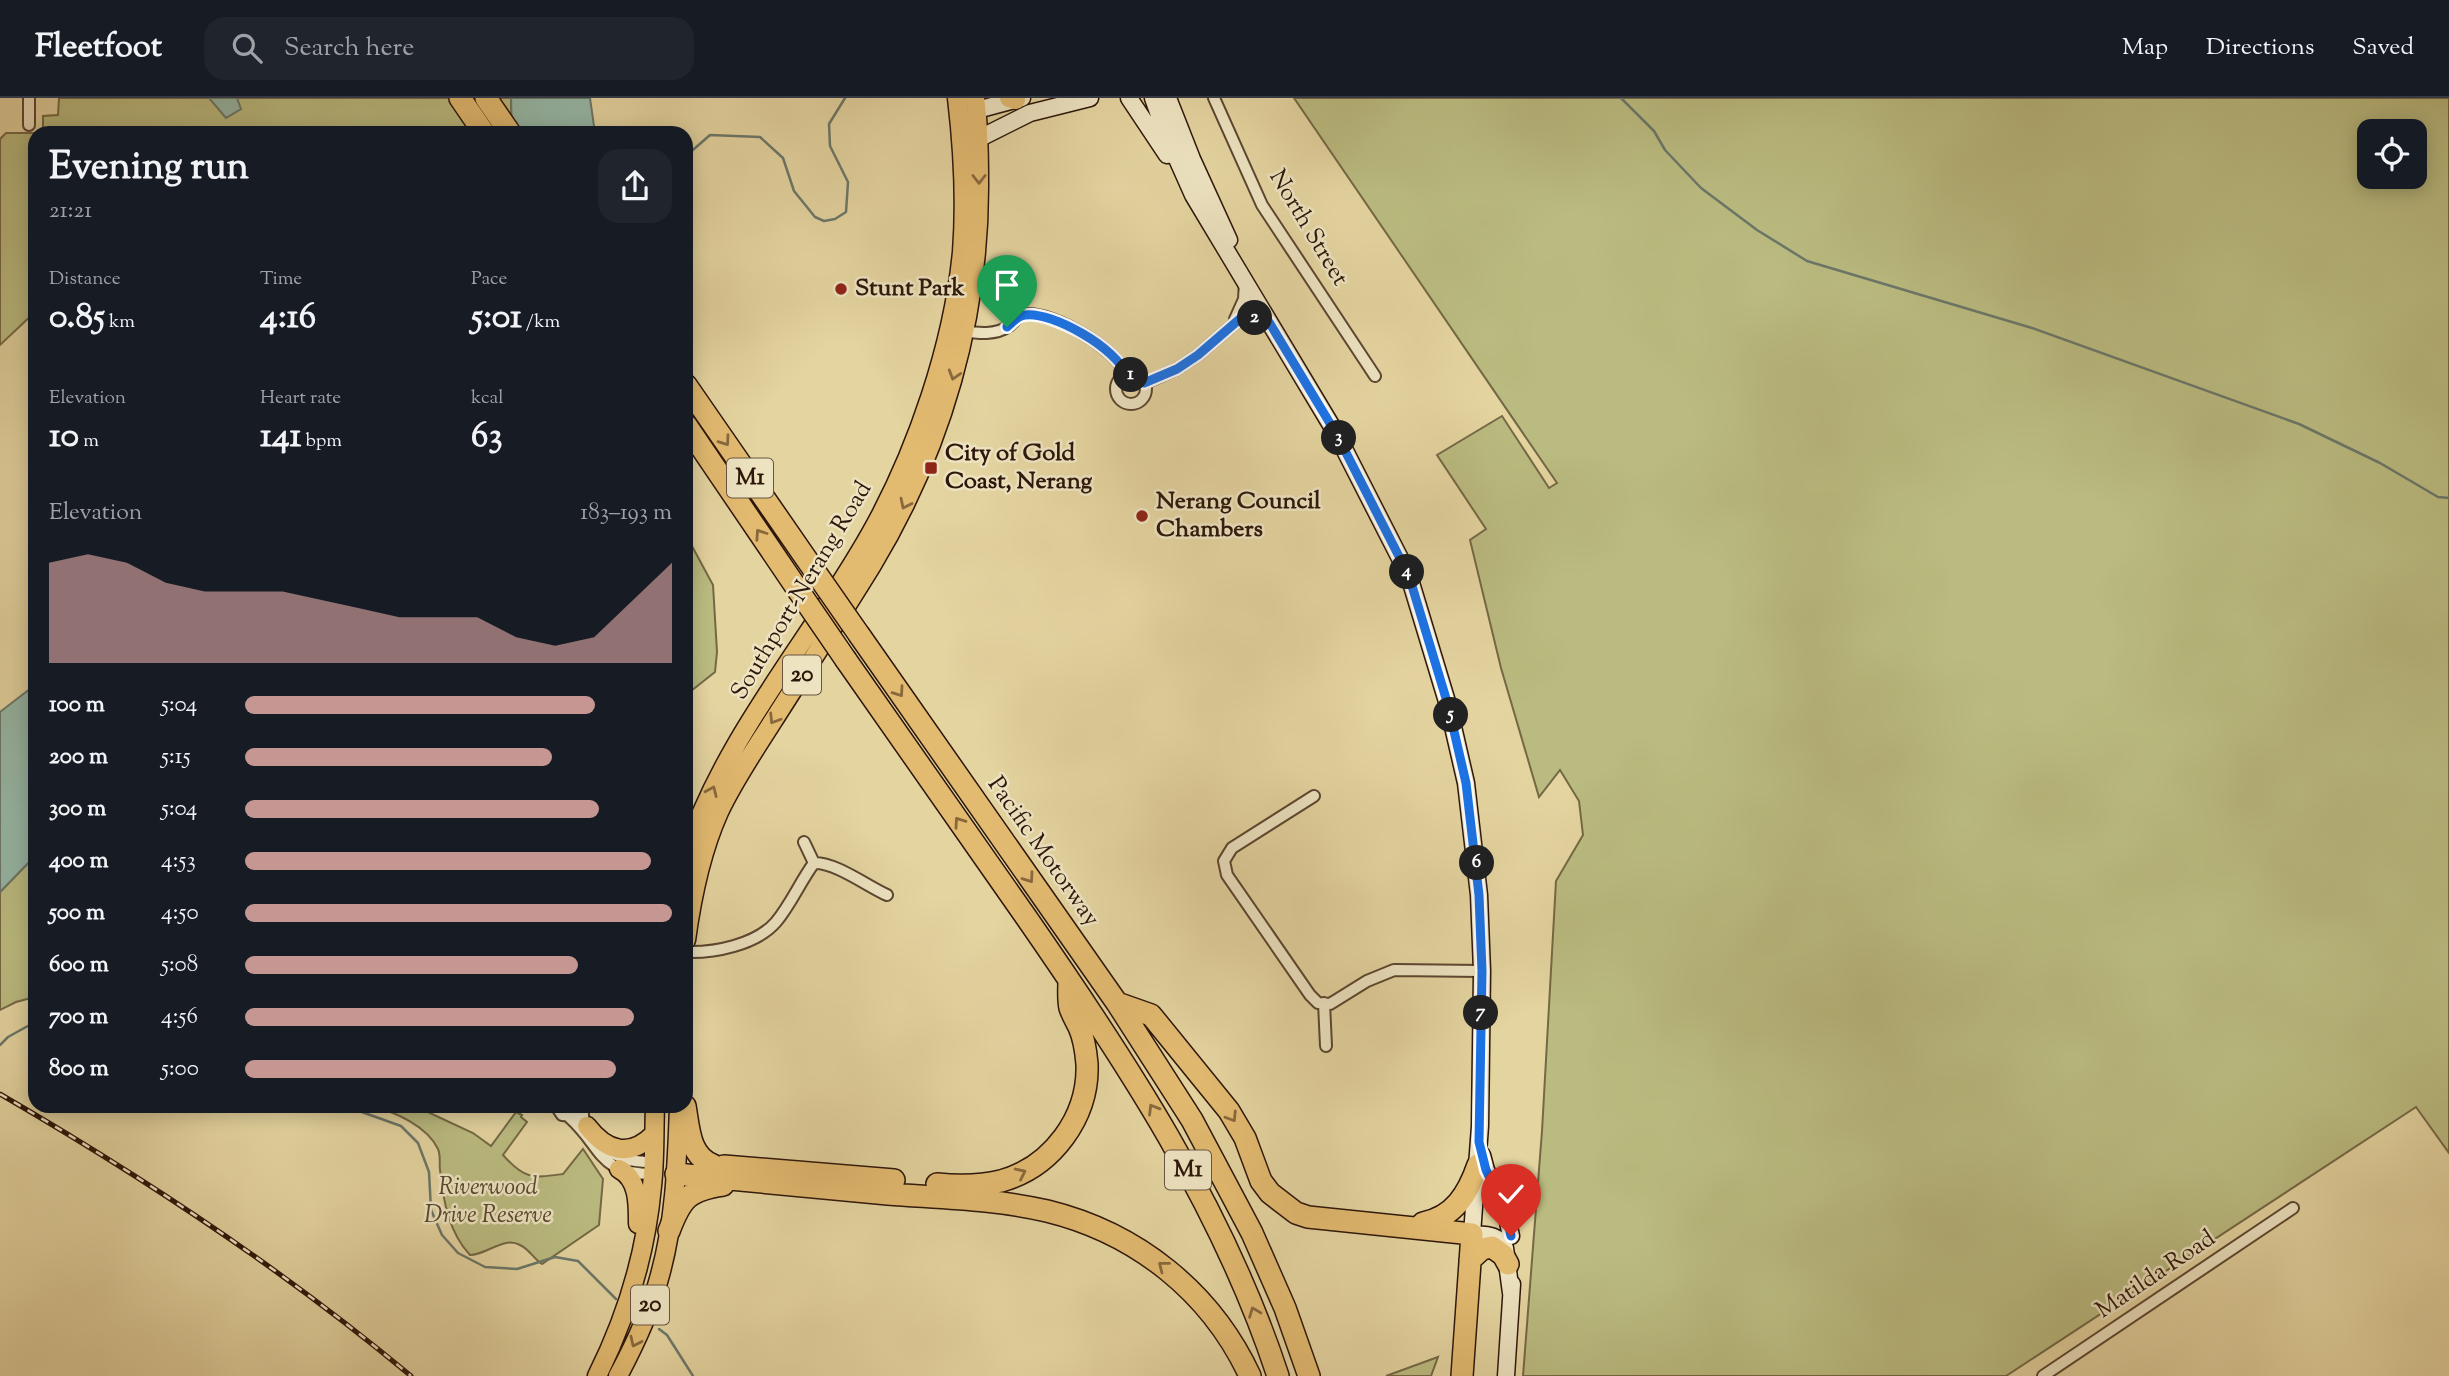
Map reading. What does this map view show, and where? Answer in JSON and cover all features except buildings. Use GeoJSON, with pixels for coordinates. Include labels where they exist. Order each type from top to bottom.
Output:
{"type":"FeatureCollection","features":[{"type":"Feature","properties":{"kind":"highway"},"geometry":{"type":"LineString","coordinates":[[460,98],[479,126]]}},
{"type":"Feature","properties":{"kind":"highway"},"geometry":{"type":"LineString","coordinates":[[486,98],[505,126]]}},
{"type":"Feature","properties":{"kind":"highway","name":"Pacific Motorway"},"geometry":{"type":"LineString","coordinates":[[693,395],[1117,1003],[1192,1120],[1252,1233],[1285,1308],[1310,1376]]}},
{"type":"Feature","properties":{"kind":"highway","name":"M1"},"geometry":{"type":"LineString","coordinates":[[693,435],[1068,979],[1149,1101],[1204,1199],[1241,1279],[1279,1376]]}},
{"type":"Feature","properties":{"kind":"highway"},"geometry":{"type":"LineString","coordinates":[[677,1169],[713,1165],[832,1173],[954,1186],[988,1184],[1022,1173],[1059,1145],[1075,1120],[1084,1093],[1087,1063],[1081,1030],[1070,1008],[1068,979]]}},
{"type":"Feature","properties":{"kind":"highway"},"geometry":{"type":"LineString","coordinates":[[1117,1003],[1151,1015],[1218,1096],[1245,1138],[1261,1181],[1282,1204],[1296,1213],[1308,1217],[1472,1229],[1462,1376]]}},
{"type":"Feature","properties":{"kind":"highway"},"geometry":{"type":"LineString","coordinates":[[686,1113],[692,1145],[702,1159],[713,1165]]}},
{"type":"Feature","properties":{"kind":"highway"},"geometry":{"type":"LineString","coordinates":[[1413,1224],[1442,1217],[1459,1204],[1478,1166]]}},
{"type":"Feature","properties":{"kind":"highway"},"geometry":{"type":"LineString","coordinates":[[677,1169],[749,1182],[1013,1205],[1072,1218],[1103,1229],[1161,1264],[1187,1286],[1227,1333],[1250,1376]]}},
{"type":"Feature","properties":{"kind":"highway"},"geometry":{"type":"LineString","coordinates":[[669,1231],[680,1205],[691,1194],[709,1187],[749,1182]]}},
{"type":"Feature","properties":{"kind":"highway"},"geometry":{"type":"LineString","coordinates":[[1470,1260],[1488,1247],[1503,1255],[1508,1264]]}},
{"type":"Feature","properties":{"kind":"main road","name":"Southport-Nerang Road"},"geometry":{"type":"LineString","coordinates":[[693,892],[719,813],[741,772],[873,563],[905,504],[941,418],[966,331],[978,240],[970,141],[957,98]]}},
{"type":"Feature","properties":{"kind":"main road"},"geometry":{"type":"LineString","coordinates":[[1016,99],[976,104],[968,122],[970,141],[1030,113],[1090,98]]}},
{"type":"Feature","properties":{"kind":"main road"},"geometry":{"type":"LineString","coordinates":[[1129,98],[1244,277],[1337,435],[1409,576],[1448,705],[1466,783],[1479,895],[1482,971],[1479,1142],[1472,1229]]}},
{"type":"Feature","properties":{"kind":"main road"},"geometry":{"type":"LineString","coordinates":[[1153,98],[1193,195]]}},
{"type":"Feature","properties":{"kind":"main road"},"geometry":{"type":"LineString","coordinates":[[1168,98],[1244,277]]}},
{"type":"Feature","properties":{"kind":"main road","name":"Southport-Nerang Road"},"geometry":{"type":"LineString","coordinates":[[693,837],[719,774],[877,522],[919,430],[934,383],[962,252],[964,182],[970,141]]}},
{"type":"Feature","properties":{"kind":"main road","name":"20"},"geometry":{"type":"LineString","coordinates":[[597,1376],[618,1331],[645,1237],[653,1168],[655,1113]]}},
{"type":"Feature","properties":{"kind":"main road","name":"20"},"geometry":{"type":"LineString","coordinates":[[618,1376],[637,1339],[658,1282],[669,1231],[677,1169],[679,1113]]}},
{"type":"Feature","properties":{"kind":"main road"},"geometry":{"type":"LineString","coordinates":[[587,1126],[600,1140],[622,1150],[638,1147],[654,1134]]}},
{"type":"Feature","properties":{"kind":"main road"},"geometry":{"type":"LineString","coordinates":[[1479,1142],[1486,1170],[1505,1208],[1515,1252],[1506,1376]]}},
{"type":"Feature","properties":{"kind":"main road"},"geometry":{"type":"LineString","coordinates":[[653,1168],[677,1169]]}},
{"type":"Feature","properties":{"kind":"main road"},"geometry":{"type":"LineString","coordinates":[[619,1169],[631,1178],[637,1201],[635,1273]]}},
{"type":"Feature","properties":{"kind":"main road"},"geometry":{"type":"LineString","coordinates":[[1472,1229],[1496,1226],[1511,1236]]}},
{"type":"Feature","properties":{"kind":"main road"},"geometry":{"type":"LineString","coordinates":[[1472,1229],[1499,1238],[1505,1248],[1511,1293]]}},
{"type":"Feature","properties":{"kind":"street"},"geometry":{"type":"LineString","coordinates":[[29,98],[29,125]]}},
{"type":"Feature","properties":{"kind":"street","name":"North Street"},"geometry":{"type":"LineString","coordinates":[[1214,98],[1262,205],[1375,376]]}},
{"type":"Feature","properties":{"kind":"street"},"geometry":{"type":"LineString","coordinates":[[1234,322],[1244,299],[1244,277]]}},
{"type":"Feature","properties":{"kind":"street"},"geometry":{"type":"LineString","coordinates":[[947,329],[990,333],[1007,327],[1019,316],[1043,316],[1069,327],[1112,354],[1120,361],[1126,375]]}},
{"type":"Feature","properties":{"kind":"street"},"geometry":{"type":"LineString","coordinates":[[1144,383],[1177,369],[1198,355],[1234,322],[1246,316],[1269,322]]}},
{"type":"Feature","properties":{"kind":"street"},"geometry":{"type":"LineString","coordinates":[[1126,375],[1140,377],[1144,383],[1145,395],[1138,403],[1130,405],[1116,396],[1115,387],[1126,375]]}},
{"type":"Feature","properties":{"kind":"street"},"geometry":{"type":"LineString","coordinates":[[1314,796],[1232,848],[1224,861],[1227,875],[1310,995],[1318,1003],[1331,1004],[1367,981],[1394,970],[1482,971]]}},
{"type":"Feature","properties":{"kind":"street"},"geometry":{"type":"LineString","coordinates":[[804,842],[814,863],[837,869],[887,895]]}},
{"type":"Feature","properties":{"kind":"street"},"geometry":{"type":"LineString","coordinates":[[693,952],[717,952],[763,934],[778,919],[814,863]]}},
{"type":"Feature","properties":{"kind":"street"},"geometry":{"type":"LineString","coordinates":[[1324,1003],[1326,1046]]}},
{"type":"Feature","properties":{"kind":"street"},"geometry":{"type":"LineString","coordinates":[[560,1113],[580,1126],[601,1157],[619,1169],[634,1174],[653,1168]]}},
{"type":"Feature","properties":{"kind":"street"},"geometry":{"type":"LineString","coordinates":[[569,1117],[578,1113]]}},
{"type":"Feature","properties":{"kind":"street"},"geometry":{"type":"LineString","coordinates":[[583,1113],[583,1119],[599,1143],[615,1157],[653,1168]]}},
{"type":"Feature","properties":{"kind":"street","name":"Matilda Road"},"geometry":{"type":"LineString","coordinates":[[2043,1376],[2293,1208]]}},
{"type":"Feature","properties":{"kind":"green space"},"geometry":{"type":"Polygon","coordinates":[[[59,98],[511,98],[512,126],[43,126],[43,116],[58,115],[59,98]]]}},
{"type":"Feature","properties":{"kind":"green space"},"geometry":{"type":"Polygon","coordinates":[[[1294,98],[2449,98],[2449,1153],[2416,1107],[2006,1376],[1523,1376],[1542,1131],[1556,881],[1583,835],[1579,801],[1560,770],[1539,797],[1501,668],[1470,540],[1486,529],[1437,455],[1502,416],[1549,488],[1557,483],[1294,98]]]}},
{"type":"Feature","properties":{"kind":"green space"},"geometry":{"type":"Polygon","coordinates":[[[6,133],[28,133],[28,319],[0,345],[0,139],[6,133]]]}},
{"type":"Feature","properties":{"kind":"green space"},"geometry":{"type":"Polygon","coordinates":[[[693,548],[713,585],[717,652],[715,672],[693,689],[693,548]]]}},
{"type":"Feature","properties":{"kind":"green space"},"geometry":{"type":"Polygon","coordinates":[[[28,863],[28,999],[0,1010],[0,892],[28,863]]]}},
{"type":"Feature","properties":{"kind":"green space","name":"Riverwood Drive Reserve"},"geometry":{"type":"Polygon","coordinates":[[[392,1113],[430,1113],[473,1133],[491,1146],[515,1113],[522,1115],[527,1122],[503,1155],[524,1173],[544,1176],[563,1174],[583,1149],[603,1179],[599,1225],[542,1264],[523,1247],[514,1243],[501,1244],[470,1255],[457,1237],[448,1216],[439,1152],[426,1133],[410,1121],[392,1113]]]}},
{"type":"Feature","properties":{"kind":"green space"},"geometry":{"type":"Polygon","coordinates":[[[1438,1357],[1431,1376],[1386,1376],[1438,1357]]]}},
{"type":"Feature","properties":{"kind":"shaded area"},"geometry":{"type":"Polygon","coordinates":[[[209,98],[237,98],[241,109],[226,118],[209,98]]]}},
{"type":"Feature","properties":{"kind":"shaded area"},"geometry":{"type":"Polygon","coordinates":[[[511,98],[590,98],[594,126],[512,126],[511,98]]]}},
{"type":"Feature","properties":{"kind":"shaded area"},"geometry":{"type":"Polygon","coordinates":[[[28,690],[28,863],[0,892],[0,712],[28,690]]]}},
{"type":"Feature","properties":{"kind":"waterway"},"geometry":{"type":"LineString","coordinates":[[693,150],[710,135],[760,137],[783,158],[794,191],[815,217],[824,221],[835,219],[846,212],[848,182],[830,146],[829,124],[845,98]]}},
{"type":"Feature","properties":{"kind":"waterway"},"geometry":{"type":"LineString","coordinates":[[1621,98],[1654,131],[1665,150],[1701,188],[1757,230],[1807,261],[2032,328],[2299,424],[2380,463],[2438,497],[2449,498]]}},
{"type":"Feature","properties":{"kind":"waterway"},"geometry":{"type":"LineString","coordinates":[[0,1045],[28,1026]]}},
{"type":"Feature","properties":{"kind":"waterway"},"geometry":{"type":"LineString","coordinates":[[365,1113],[401,1126],[418,1143],[429,1172],[431,1210],[442,1235],[458,1253],[485,1267],[517,1269],[555,1257],[578,1261],[616,1299]]}},
{"type":"Feature","properties":{"kind":"waterway"},"geometry":{"type":"LineString","coordinates":[[659,1329],[667,1335],[693,1376]]}},
{"type":"Feature","properties":{"kind":"railway"},"geometry":{"type":"LineString","coordinates":[[0,1094],[28,1111]]}},
{"type":"Feature","properties":{"kind":"railway"},"geometry":{"type":"LineString","coordinates":[[32,1113],[212,1226],[313,1299],[411,1376]]}},
{"type":"Feature","properties":{"kind":"place","name":"Stunt Park"},"geometry":{"type":"Point","coordinates":[841,289]}},
{"type":"Feature","properties":{"kind":"place","name":"City of Gold Coast, Nerang"},"geometry":{"type":"Point","coordinates":[931,468]}},
{"type":"Feature","properties":{"kind":"place","name":"Nerang Council Chambers"},"geometry":{"type":"Point","coordinates":[1142,516]}},
{"type":"Feature","properties":{"kind":"route"},"geometry":{"type":"LineString","coordinates":[[1007,327],[1019,316],[1028,314],[1045,317],[1069,327],[1112,354],[1120,361],[1126,375],[1140,377],[1144,383],[1177,369],[1198,355],[1242,317],[1269,322],[1337,435],[1409,576],[1448,705],[1466,783],[1479,895],[1482,971],[1479,1142],[1486,1170],[1503,1202],[1511,1236]]}}]}
